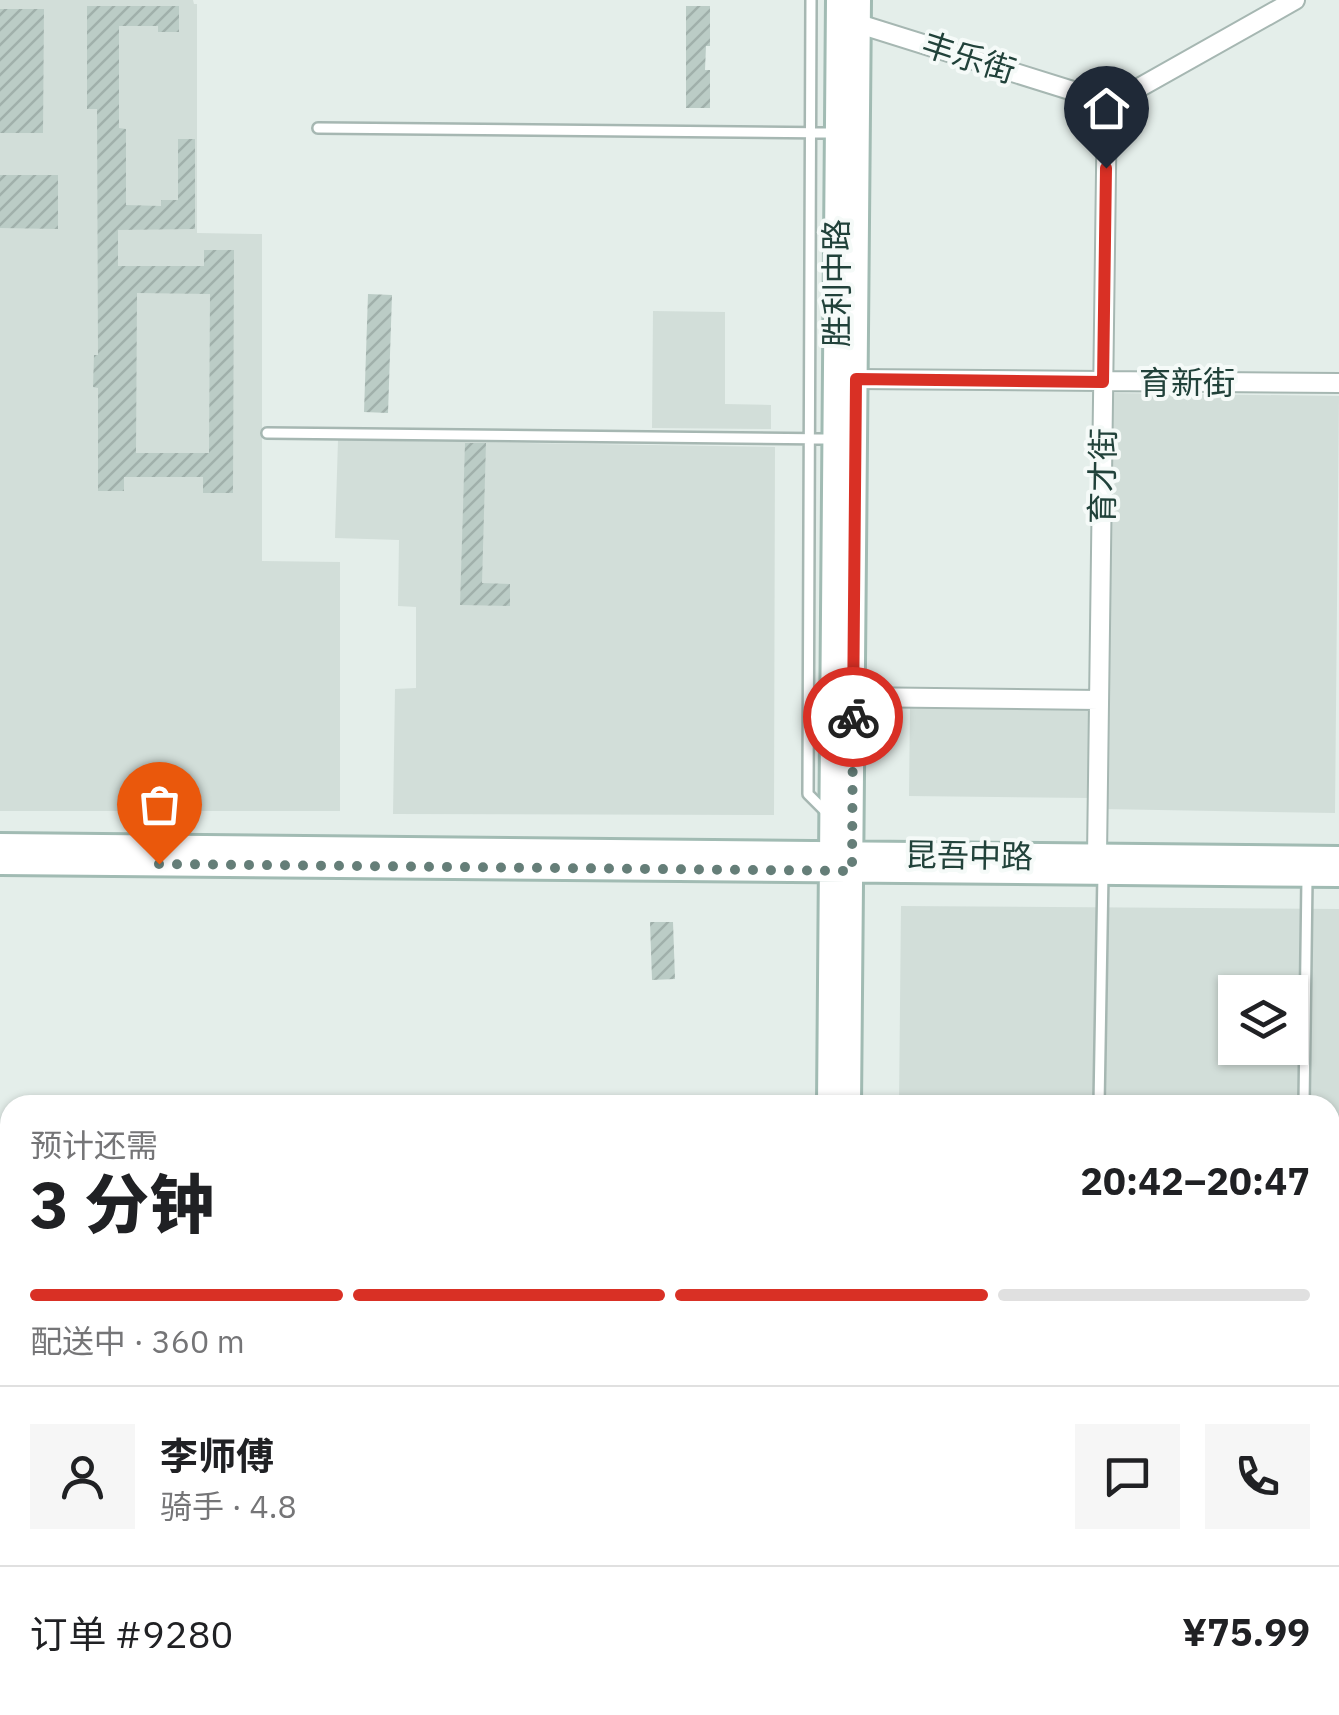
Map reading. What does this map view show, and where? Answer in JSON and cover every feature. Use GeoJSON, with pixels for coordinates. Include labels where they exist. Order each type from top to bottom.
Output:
{"type":"FeatureCollection","features":[{"type":"Feature","properties":{"kind":"street","name":"胜利中路"},"geometry":{"type":"LineString","coordinates":[[838,0],[832,818],[841,862],[850,1095]]}},
{"type":"Feature","properties":{"kind":"street"},"geometry":{"type":"LineString","coordinates":[[1107,97],[1128,94],[1295,0]]}},
{"type":"Feature","properties":{"kind":"street","name":"胜利中路"},"geometry":{"type":"LineString","coordinates":[[829,1095],[853,696],[859,12]]}},
{"type":"Feature","properties":{"kind":"street","name":"丰乐街"},"geometry":{"type":"LineString","coordinates":[[859,12],[1073,91],[1107,97]]}},
{"type":"Feature","properties":{"kind":"street","name":"育才街"},"geometry":{"type":"LineString","coordinates":[[1100,864],[1107,97]]}},
{"type":"Feature","properties":{"kind":"street","name":"育新街"},"geometry":{"type":"LineString","coordinates":[[856,379],[1339,383]]}},
{"type":"Feature","properties":{"kind":"street"},"geometry":{"type":"LineString","coordinates":[[853,696],[1100,700]]}},
{"type":"Feature","properties":{"kind":"street","name":"昆吾中路"},"geometry":{"type":"LineString","coordinates":[[0,846],[841,862]]}},
{"type":"Feature","properties":{"kind":"street","name":"昆吾中路"},"geometry":{"type":"LineString","coordinates":[[0,862],[1100,864],[1339,858]]}},
{"type":"Feature","properties":{"kind":"street","name":"昆吾中路"},"geometry":{"type":"LineString","coordinates":[[1100,864],[1339,875]]}},
{"type":"Feature","properties":{"kind":"lane"},"geometry":{"type":"LineString","coordinates":[[811,0],[808,794],[832,818]]}},
{"type":"Feature","properties":{"kind":"lane"},"geometry":{"type":"LineString","coordinates":[[318,128],[837,134]]}},
{"type":"Feature","properties":{"kind":"lane"},"geometry":{"type":"LineString","coordinates":[[267,433],[835,440]]}},
{"type":"Feature","properties":{"kind":"lane"},"geometry":{"type":"LineString","coordinates":[[1099,1095],[1100,864]]}},
{"type":"Feature","properties":{"kind":"lane"},"geometry":{"type":"LineString","coordinates":[[1304,1095],[1307,875]]}},
{"type":"Feature","properties":{"kind":"shaded area"},"geometry":{"type":"Polygon","coordinates":[[[0,0],[193,0],[197,4],[197,233],[262,234],[262,561],[340,562],[340,811],[0,811],[0,0]]]}},
{"type":"Feature","properties":{"kind":"shaded area"},"geometry":{"type":"Polygon","coordinates":[[[653,311],[725,312],[725,404],[771,405],[771,429],[652,428],[653,311]]]}},
{"type":"Feature","properties":{"kind":"shaded area"},"geometry":{"type":"Polygon","coordinates":[[[1109,393],[1339,396],[1335,813],[1102,809],[1109,393]]]}},
{"type":"Feature","properties":{"kind":"shaded area"},"geometry":{"type":"Polygon","coordinates":[[[338,440],[775,447],[774,815],[393,814],[395,689],[416,688],[416,607],[398,606],[399,540],[335,538],[338,440]]]}},
{"type":"Feature","properties":{"kind":"shaded area"},"geometry":{"type":"Polygon","coordinates":[[[910,704],[1091,706],[1090,798],[909,796],[910,704]]]}},
{"type":"Feature","properties":{"kind":"shaded area"},"geometry":{"type":"Polygon","coordinates":[[[901,906],[1339,909],[1339,1095],[899,1095],[901,906]]]}},
{"type":"Feature","properties":{"kind":"building"},"geometry":{"type":"Polygon","coordinates":[[[87,6],[179,6],[179,32],[158,32],[158,26],[119,26],[119,128],[126,129],[126,205],[161,206],[161,200],[178,200],[178,139],[195,139],[195,229],[118,230],[118,266],[204,266],[204,250],[234,250],[233,493],[203,493],[203,477],[124,477],[124,491],[98,491],[98,388],[93,387],[94,355],[98,355],[97,109],[87,109],[87,6]],[[137,293],[136,453],[209,453],[210,294],[137,293]]]}},
{"type":"Feature","properties":{"kind":"building"},"geometry":{"type":"Polygon","coordinates":[[[686,6],[710,6],[710,46],[706,46],[705,70],[710,70],[710,108],[686,108],[686,6]]]}},
{"type":"Feature","properties":{"kind":"building"},"geometry":{"type":"Polygon","coordinates":[[[0,9],[44,9],[43,133],[0,133],[0,9]]]}},
{"type":"Feature","properties":{"kind":"building"},"geometry":{"type":"Polygon","coordinates":[[[0,175],[58,175],[58,229],[0,228],[0,175]]]}},
{"type":"Feature","properties":{"kind":"building"},"geometry":{"type":"Polygon","coordinates":[[[368,294],[392,295],[388,413],[364,412],[368,294]]]}},
{"type":"Feature","properties":{"kind":"building"},"geometry":{"type":"Polygon","coordinates":[[[465,443],[486,443],[482,583],[510,584],[510,606],[460,605],[465,443]]]}},
{"type":"Feature","properties":{"kind":"building"},"geometry":{"type":"Polygon","coordinates":[[[650,922],[673,922],[675,979],[652,980],[650,922]]]}},
{"type":"Feature","properties":{"kind":"way so far"},"geometry":{"type":"LineString","coordinates":[[159,864],[852,871],[853,717]]}},
{"type":"Feature","properties":{"kind":"route"},"geometry":{"type":"LineString","coordinates":[[853,717],[856,379],[1103,382],[1106,168]]}}]}
